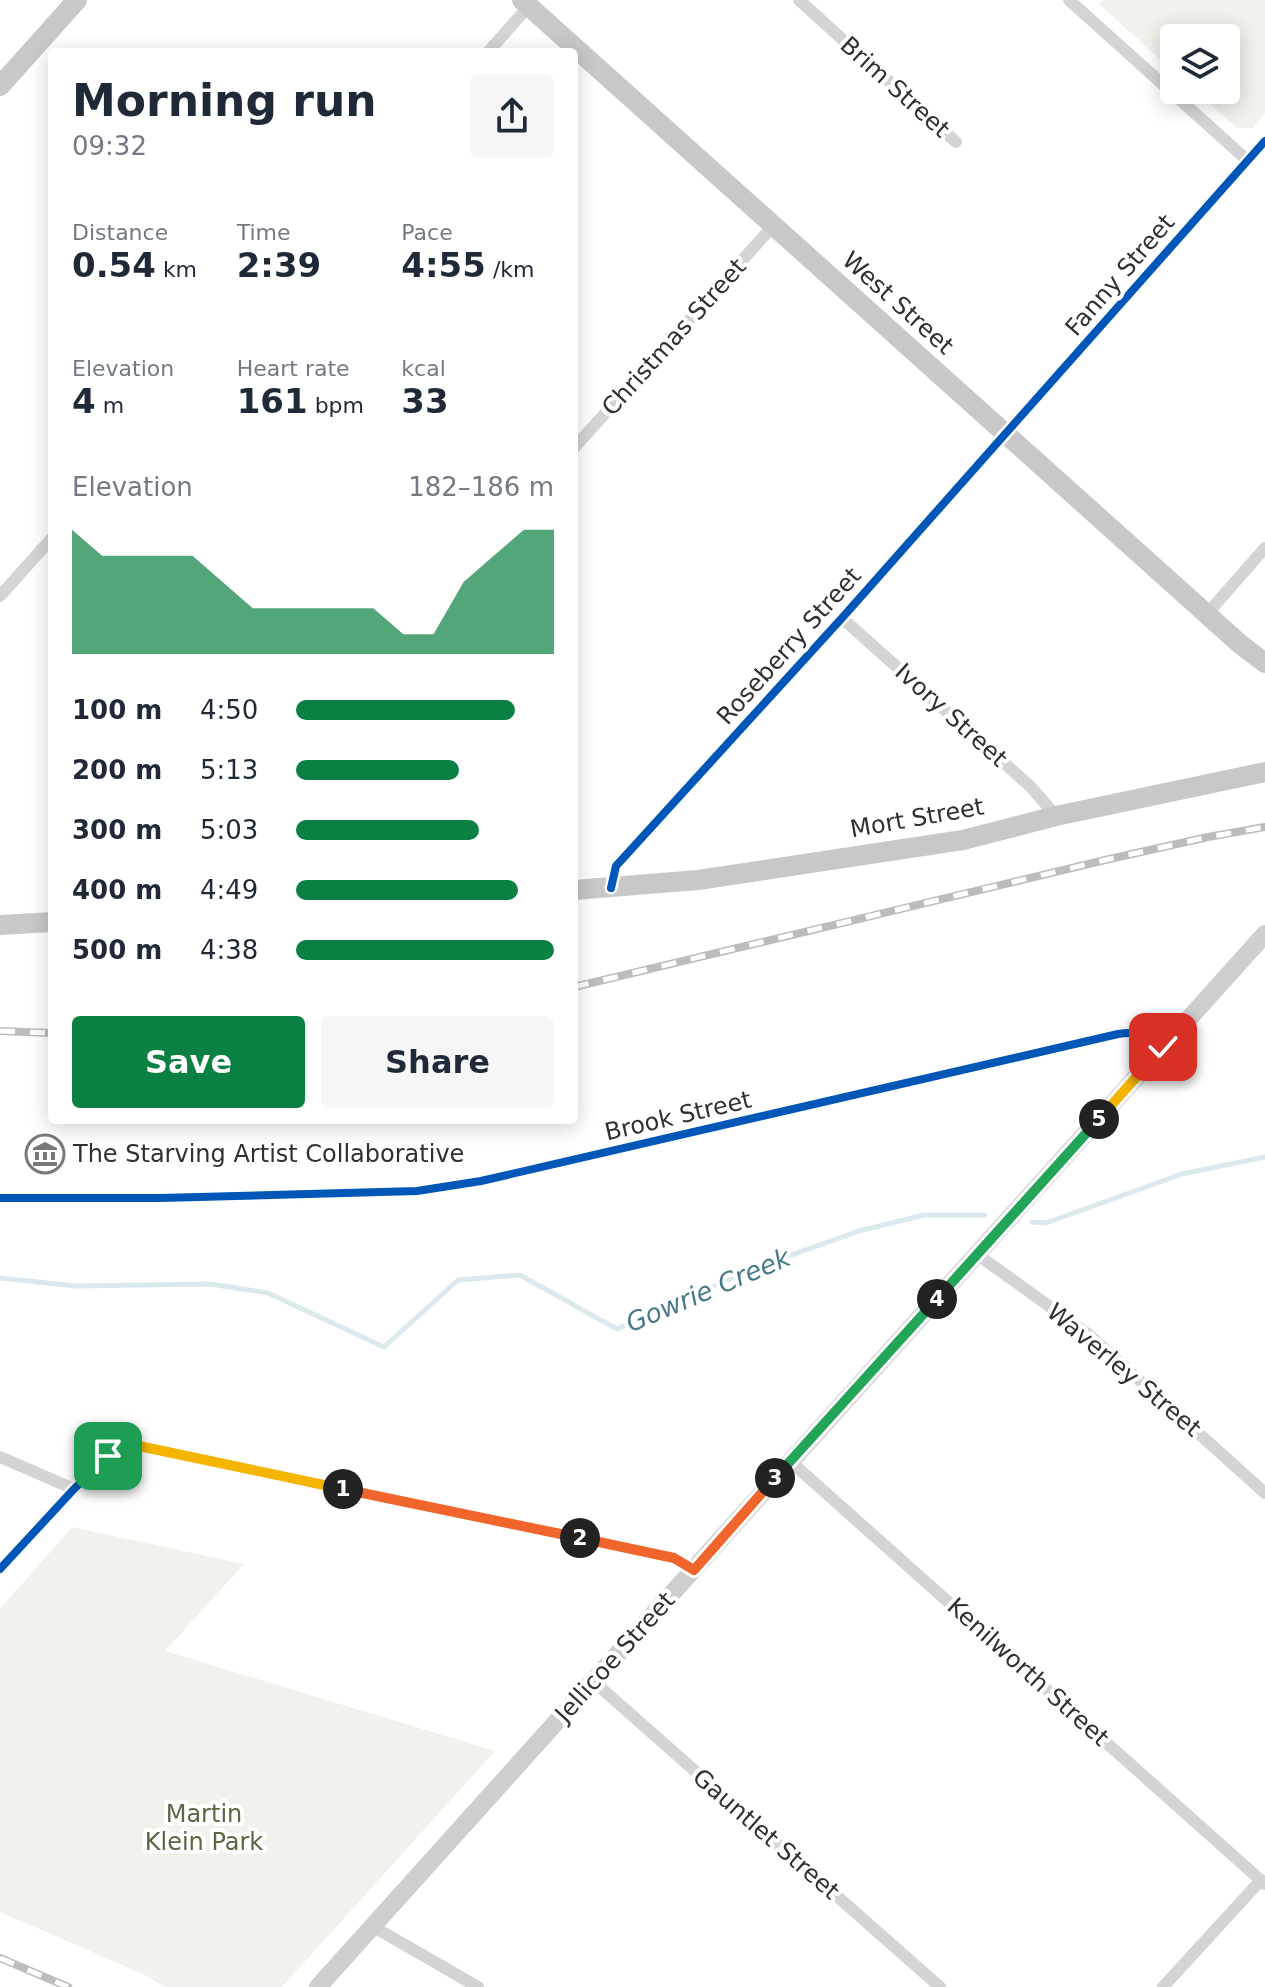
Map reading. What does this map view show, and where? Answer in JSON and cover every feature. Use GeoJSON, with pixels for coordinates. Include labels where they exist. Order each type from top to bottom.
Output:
{"type":"FeatureCollection","features":[{"type":"Feature","properties":{"kind":"main road"},"geometry":{"type":"LineString","coordinates":[[0,86],[77,0]]}},
{"type":"Feature","properties":{"kind":"main road","name":"West Street"},"geometry":{"type":"LineString","coordinates":[[526,3],[576,48]]}},
{"type":"Feature","properties":{"kind":"main road","name":"West Street"},"geometry":{"type":"LineString","coordinates":[[578,50],[1264,666]]}},
{"type":"Feature","properties":{"kind":"main road","name":"Mort Street"},"geometry":{"type":"LineString","coordinates":[[578,890],[698,880],[963,840],[1056,816],[1265,772]]}},
{"type":"Feature","properties":{"kind":"main road"},"geometry":{"type":"LineString","coordinates":[[0,925],[48,922]]}},
{"type":"Feature","properties":{"kind":"main road","name":"Jellicoe Street"},"geometry":{"type":"LineString","coordinates":[[318,1987],[1265,934]]}},
{"type":"Feature","properties":{"kind":"street","name":"Brim Street"},"geometry":{"type":"LineString","coordinates":[[799,0],[956,142]]}},
{"type":"Feature","properties":{"kind":"street"},"geometry":{"type":"LineString","coordinates":[[1069,0],[1247,160]]}},
{"type":"Feature","properties":{"kind":"street"},"geometry":{"type":"LineString","coordinates":[[491,48],[526,3]]}},
{"type":"Feature","properties":{"kind":"street","name":"Fanny Street"},"geometry":{"type":"LineString","coordinates":[[1006,435],[1265,141]]}},
{"type":"Feature","properties":{"kind":"street","name":"Christmas Street"},"geometry":{"type":"LineString","coordinates":[[578,444],[773,226]]}},
{"type":"Feature","properties":{"kind":"street","name":"Roseberry Street"},"geometry":{"type":"LineString","coordinates":[[611,888],[616,866],[1006,435]]}},
{"type":"Feature","properties":{"kind":"street"},"geometry":{"type":"LineString","coordinates":[[0,596],[48,542]]}},
{"type":"Feature","properties":{"kind":"street"},"geometry":{"type":"LineString","coordinates":[[1207,614],[1265,548]]}},
{"type":"Feature","properties":{"kind":"street","name":"Ivory Street"},"geometry":{"type":"LineString","coordinates":[[842,618],[1031,787],[1056,816]]}},
{"type":"Feature","properties":{"kind":"street","name":"Brook Street"},"geometry":{"type":"LineString","coordinates":[[0,1198],[161,1198],[417,1191],[494,1178],[1118,1034],[1150,1036],[1163,1047]]}},
{"type":"Feature","properties":{"kind":"street","name":"Waverley Street"},"geometry":{"type":"LineString","coordinates":[[984,1248],[1088,1334],[1264,1490]]}},
{"type":"Feature","properties":{"kind":"street"},"geometry":{"type":"LineString","coordinates":[[0,1569],[108,1456],[139,1446],[674,1558],[694,1570]]}},
{"type":"Feature","properties":{"kind":"street"},"geometry":{"type":"LineString","coordinates":[[0,1457],[74,1489]]}},
{"type":"Feature","properties":{"kind":"street","name":"Kenilworth Street"},"geometry":{"type":"LineString","coordinates":[[790,1461],[1263,1882]]}},
{"type":"Feature","properties":{"kind":"street","name":"Gauntlet Street"},"geometry":{"type":"LineString","coordinates":[[593,1681],[940,1987]]}},
{"type":"Feature","properties":{"kind":"street"},"geometry":{"type":"LineString","coordinates":[[1163,1987],[1263,1882]]}},
{"type":"Feature","properties":{"kind":"street"},"geometry":{"type":"LineString","coordinates":[[372,1926],[478,1987]]}},
{"type":"Feature","properties":{"kind":"green space"},"geometry":{"type":"Polygon","coordinates":[[[1103,0],[1265,0],[1265,113],[1253,128],[1237,128],[1210,104],[1240,104],[1240,24],[1160,24],[1160,59],[1099,4],[1103,0]]]}},
{"type":"Feature","properties":{"kind":"green space","name":"Martin Klein Park"},"geometry":{"type":"Polygon","coordinates":[[[72,1527],[244,1564],[165,1651],[495,1751],[282,1987],[165,1987],[145,1975],[0,1912],[0,1609],[72,1527]]]}},
{"type":"Feature","properties":{"kind":"waterway","name":"Gowrie Creek"},"geometry":{"type":"LineString","coordinates":[[1032,1222],[1046,1223],[1182,1174],[1265,1157]]}},
{"type":"Feature","properties":{"kind":"waterway","name":"Gowrie Creek"},"geometry":{"type":"LineString","coordinates":[[0,1278],[76,1286],[210,1284],[268,1293],[384,1347],[458,1280],[520,1275],[617,1329],[755,1268],[859,1231],[924,1215],[985,1215]]}},
{"type":"Feature","properties":{"kind":"railway"},"geometry":{"type":"LineString","coordinates":[[578,986],[1105,860],[1265,827]]}},
{"type":"Feature","properties":{"kind":"railway"},"geometry":{"type":"LineString","coordinates":[[0,1031],[48,1033]]}},
{"type":"Feature","properties":{"kind":"railway"},"geometry":{"type":"LineString","coordinates":[[0,1958],[68,1987]]}},
{"type":"Feature","properties":{"kind":"cycle path"},"geometry":{"type":"LineString","coordinates":[[611,888],[616,866],[842,618],[1265,141]]}},
{"type":"Feature","properties":{"kind":"cycle path"},"geometry":{"type":"LineString","coordinates":[[0,1198],[161,1198],[417,1191],[481,1181],[1118,1034],[1142,1035],[1163,1047]]}},
{"type":"Feature","properties":{"kind":"cycle path"},"geometry":{"type":"LineString","coordinates":[[0,1569],[108,1456],[139,1446],[674,1558],[694,1570]]}},
{"type":"Feature","properties":{"kind":"place","name":"The Starving Artist Collaborative"},"geometry":{"type":"Point","coordinates":[45,1154]}},
{"type":"Feature","properties":{"kind":"route"},"geometry":{"type":"LineString","coordinates":[[108,1456],[139,1446],[674,1558],[694,1570],[1163,1047]]}}]}
